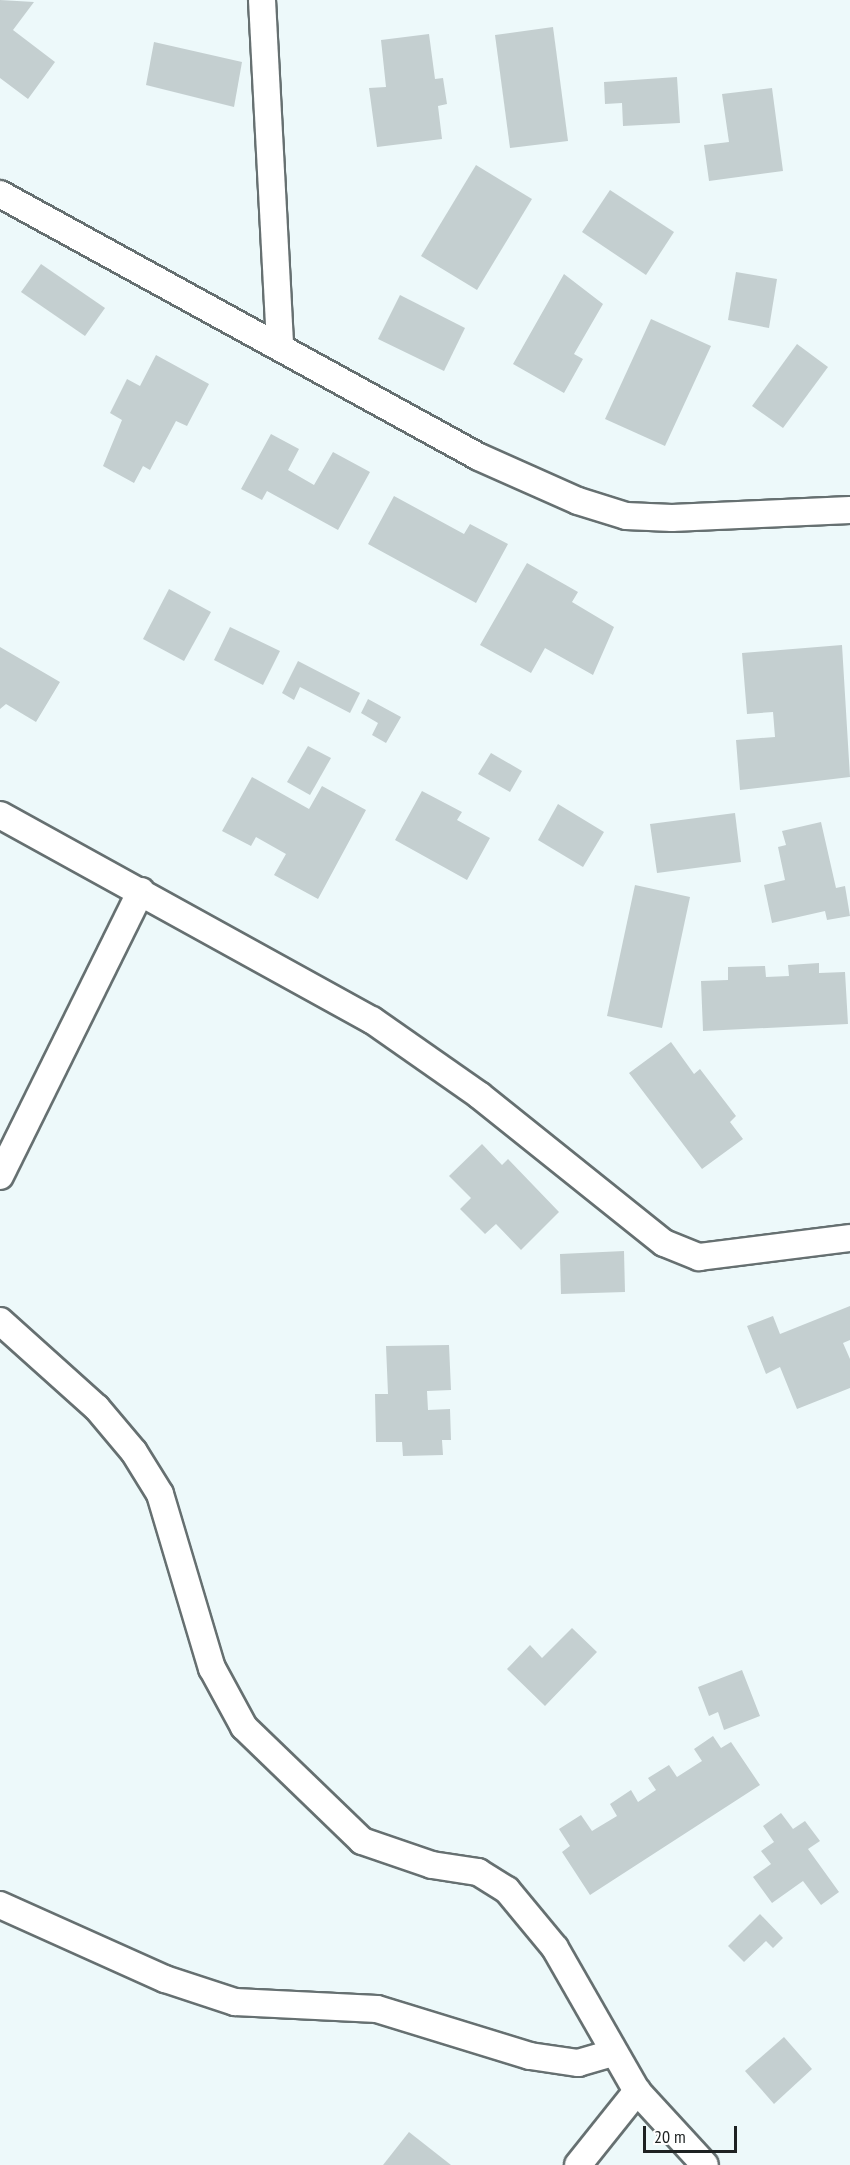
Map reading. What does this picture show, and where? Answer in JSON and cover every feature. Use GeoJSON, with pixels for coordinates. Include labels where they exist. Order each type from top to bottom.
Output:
{"type":"FeatureCollection","features":[{"type":"Feature","properties":{"kind":"street"},"geometry":{"type":"LineString","coordinates":[[262,0],[280,346]]}},
{"type":"Feature","properties":{"kind":"street"},"geometry":{"type":"LineString","coordinates":[[0,194],[480,457],[626,516],[850,510]]}},
{"type":"Feature","properties":{"kind":"street"},"geometry":{"type":"LineString","coordinates":[[0,815],[372,1020],[479,1095],[664,1243],[699,1257],[850,1238]]}},
{"type":"Feature","properties":{"kind":"street"},"geometry":{"type":"LineString","coordinates":[[0,1176],[141,891]]}},
{"type":"Feature","properties":{"kind":"street"},"geometry":{"type":"LineString","coordinates":[[0,1321],[97,1408],[139,1460],[160,1494],[212,1668],[244,1727],[362,1841],[432,1865],[478,1872],[507,1890],[555,1948],[612,2053],[637,2091],[705,2165]]}},
{"type":"Feature","properties":{"kind":"street"},"geometry":{"type":"LineString","coordinates":[[0,1905],[165,1978],[235,2002],[377,2009],[530,2056],[578,2063],[612,2053]]}},
{"type":"Feature","properties":{"kind":"street"},"geometry":{"type":"LineString","coordinates":[[578,2165],[637,2091]]}},
{"type":"Feature","properties":{"kind":"building"},"geometry":{"type":"Polygon","coordinates":[[[0,0],[34,2],[13,30],[55,62],[28,99],[0,78],[0,0]]]}},
{"type":"Feature","properties":{"kind":"building"},"geometry":{"type":"Polygon","coordinates":[[[553,27],[568,141],[510,148],[495,35],[553,27]]]}},
{"type":"Feature","properties":{"kind":"building"},"geometry":{"type":"Polygon","coordinates":[[[429,34],[435,79],[443,78],[447,104],[438,106],[442,139],[377,147],[369,88],[386,87],[381,40],[429,34]]]}},
{"type":"Feature","properties":{"kind":"building"},"geometry":{"type":"Polygon","coordinates":[[[154,42],[242,62],[234,107],[146,85],[154,42]]]}},
{"type":"Feature","properties":{"kind":"building"},"geometry":{"type":"Polygon","coordinates":[[[677,77],[680,123],[623,126],[622,103],[605,104],[604,82],[677,77]]]}},
{"type":"Feature","properties":{"kind":"building"},"geometry":{"type":"Polygon","coordinates":[[[772,88],[783,171],[709,181],[704,145],[729,142],[722,94],[772,88]]]}},
{"type":"Feature","properties":{"kind":"building"},"geometry":{"type":"Polygon","coordinates":[[[476,165],[532,199],[477,290],[421,256],[476,165]]]}},
{"type":"Feature","properties":{"kind":"building"},"geometry":{"type":"Polygon","coordinates":[[[610,190],[674,232],[646,275],[582,232],[610,190]]]}},
{"type":"Feature","properties":{"kind":"building"},"geometry":{"type":"Polygon","coordinates":[[[41,264],[105,308],[85,336],[21,292],[41,264]]]}},
{"type":"Feature","properties":{"kind":"building"},"geometry":{"type":"Polygon","coordinates":[[[736,272],[777,279],[769,328],[728,320],[736,272]]]}},
{"type":"Feature","properties":{"kind":"building"},"geometry":{"type":"Polygon","coordinates":[[[564,274],[603,304],[574,354],[583,359],[564,393],[513,364],[564,274]]]}},
{"type":"Feature","properties":{"kind":"building"},"geometry":{"type":"Polygon","coordinates":[[[400,295],[465,328],[444,371],[378,339],[400,295]]]}},
{"type":"Feature","properties":{"kind":"building"},"geometry":{"type":"Polygon","coordinates":[[[651,319],[711,346],[665,446],[605,419],[651,319]]]}},
{"type":"Feature","properties":{"kind":"building"},"geometry":{"type":"Polygon","coordinates":[[[797,344],[828,367],[783,428],[752,406],[797,344]]]}},
{"type":"Feature","properties":{"kind":"building"},"geometry":{"type":"Polygon","coordinates":[[[156,355],[209,384],[187,426],[176,421],[150,470],[143,466],[134,483],[103,466],[122,420],[110,413],[127,379],[140,386],[156,355]]]}},
{"type":"Feature","properties":{"kind":"building"},"geometry":{"type":"Polygon","coordinates":[[[271,434],[299,449],[288,470],[314,485],[333,452],[370,472],[338,530],[267,491],[262,500],[241,489],[271,434]]]}},
{"type":"Feature","properties":{"kind":"building"},"geometry":{"type":"Polygon","coordinates":[[[394,496],[464,534],[470,524],[508,544],[476,603],[368,544],[394,496]]]}},
{"type":"Feature","properties":{"kind":"building"},"geometry":{"type":"Polygon","coordinates":[[[527,563],[578,592],[572,602],[614,627],[593,675],[545,648],[531,673],[480,645],[527,563]]]}},
{"type":"Feature","properties":{"kind":"building"},"geometry":{"type":"Polygon","coordinates":[[[169,589],[211,612],[184,661],[143,639],[169,589]]]}},
{"type":"Feature","properties":{"kind":"building"},"geometry":{"type":"Polygon","coordinates":[[[230,627],[280,651],[263,685],[214,660],[230,627]]]}},
{"type":"Feature","properties":{"kind":"building"},"geometry":{"type":"Polygon","coordinates":[[[842,645],[850,777],[740,790],[736,740],[775,737],[773,712],[747,714],[742,653],[842,645]]]}},
{"type":"Feature","properties":{"kind":"building"},"geometry":{"type":"Polygon","coordinates":[[[0,647],[60,682],[36,722],[6,704],[0,709],[0,647]]]}},
{"type":"Feature","properties":{"kind":"building"},"geometry":{"type":"Polygon","coordinates":[[[298,661],[360,693],[350,713],[300,687],[294,700],[282,693],[298,661]]]}},
{"type":"Feature","properties":{"kind":"building"},"geometry":{"type":"Polygon","coordinates":[[[368,699],[401,717],[386,743],[372,735],[378,723],[361,713],[368,699]]]}},
{"type":"Feature","properties":{"kind":"building"},"geometry":{"type":"Polygon","coordinates":[[[308,746],[331,758],[310,795],[287,782],[308,746]]]}},
{"type":"Feature","properties":{"kind":"building"},"geometry":{"type":"Polygon","coordinates":[[[491,753],[522,771],[510,792],[478,774],[491,753]]]}},
{"type":"Feature","properties":{"kind":"building"},"geometry":{"type":"Polygon","coordinates":[[[252,777],[309,809],[322,786],[366,810],[318,899],[274,875],[286,854],[256,837],[251,846],[222,831],[252,777]]]}},
{"type":"Feature","properties":{"kind":"building"},"geometry":{"type":"Polygon","coordinates":[[[422,791],[462,812],[457,820],[490,838],[467,880],[395,840],[422,791]]]}},
{"type":"Feature","properties":{"kind":"building"},"geometry":{"type":"Polygon","coordinates":[[[558,804],[604,832],[583,867],[538,840],[558,804]]]}},
{"type":"Feature","properties":{"kind":"building"},"geometry":{"type":"Polygon","coordinates":[[[735,813],[741,862],[657,873],[650,824],[735,813]]]}},
{"type":"Feature","properties":{"kind":"building"},"geometry":{"type":"Polygon","coordinates":[[[821,822],[836,888],[845,886],[850,916],[827,920],[825,911],[772,923],[764,885],[785,880],[778,847],[786,845],[782,831],[821,822]]]}},
{"type":"Feature","properties":{"kind":"building"},"geometry":{"type":"Polygon","coordinates":[[[635,885],[690,897],[662,1028],[607,1016],[635,885]]]}},
{"type":"Feature","properties":{"kind":"building"},"geometry":{"type":"Polygon","coordinates":[[[819,963],[819,973],[845,972],[848,1024],[703,1031],[701,981],[728,980],[728,967],[765,966],[766,977],[789,976],[788,965],[819,963]]]}},
{"type":"Feature","properties":{"kind":"building"},"geometry":{"type":"Polygon","coordinates":[[[671,1042],[694,1074],[700,1069],[736,1116],[730,1122],[743,1139],[702,1169],[629,1073],[671,1042]]]}},
{"type":"Feature","properties":{"kind":"building"},"geometry":{"type":"Polygon","coordinates":[[[482,1144],[502,1165],[508,1159],[559,1212],[521,1250],[496,1224],[485,1234],[460,1209],[471,1198],[449,1176],[482,1144]]]}},
{"type":"Feature","properties":{"kind":"building"},"geometry":{"type":"Polygon","coordinates":[[[624,1251],[625,1292],[561,1294],[560,1254],[624,1251]]]}},
{"type":"Feature","properties":{"kind":"building"},"geometry":{"type":"Polygon","coordinates":[[[850,1306],[850,1340],[843,1343],[850,1359],[850,1388],[797,1409],[780,1367],[766,1374],[747,1326],[773,1316],[780,1334],[850,1306]]]}},
{"type":"Feature","properties":{"kind":"building"},"geometry":{"type":"Polygon","coordinates":[[[449,1345],[451,1390],[427,1391],[428,1410],[450,1409],[451,1440],[442,1440],[443,1455],[403,1456],[402,1442],[376,1442],[375,1394],[388,1394],[386,1346],[449,1345]]]}},
{"type":"Feature","properties":{"kind":"building"},"geometry":{"type":"Polygon","coordinates":[[[572,1628],[597,1652],[545,1706],[507,1669],[530,1645],[542,1658],[572,1628]]]}},
{"type":"Feature","properties":{"kind":"building"},"geometry":{"type":"Polygon","coordinates":[[[742,1670],[760,1716],[724,1730],[718,1712],[709,1716],[698,1687],[742,1670]]]}},
{"type":"Feature","properties":{"kind":"building"},"geometry":{"type":"Polygon","coordinates":[[[713,1736],[721,1748],[731,1742],[760,1785],[590,1895],[562,1852],[570,1846],[559,1829],[581,1815],[592,1831],[617,1816],[610,1804],[631,1790],[638,1802],[656,1790],[648,1778],[669,1765],[677,1777],[702,1761],[694,1749],[713,1736]]]}},
{"type":"Feature","properties":{"kind":"building"},"geometry":{"type":"Polygon","coordinates":[[[781,1813],[793,1829],[805,1821],[820,1841],[808,1849],[839,1892],[821,1905],[803,1881],[772,1903],[753,1877],[771,1864],[761,1851],[774,1842],[763,1826],[781,1813]]]}},
{"type":"Feature","properties":{"kind":"building"},"geometry":{"type":"Polygon","coordinates":[[[760,1914],[783,1938],[773,1948],[766,1941],[744,1962],[728,1946],[760,1914]]]}},
{"type":"Feature","properties":{"kind":"building"},"geometry":{"type":"Polygon","coordinates":[[[784,2037],[812,2069],[774,2104],[745,2071],[784,2037]]]}},
{"type":"Feature","properties":{"kind":"building"},"geometry":{"type":"Polygon","coordinates":[[[409,2132],[451,2165],[383,2165],[409,2132]]]}}]}
